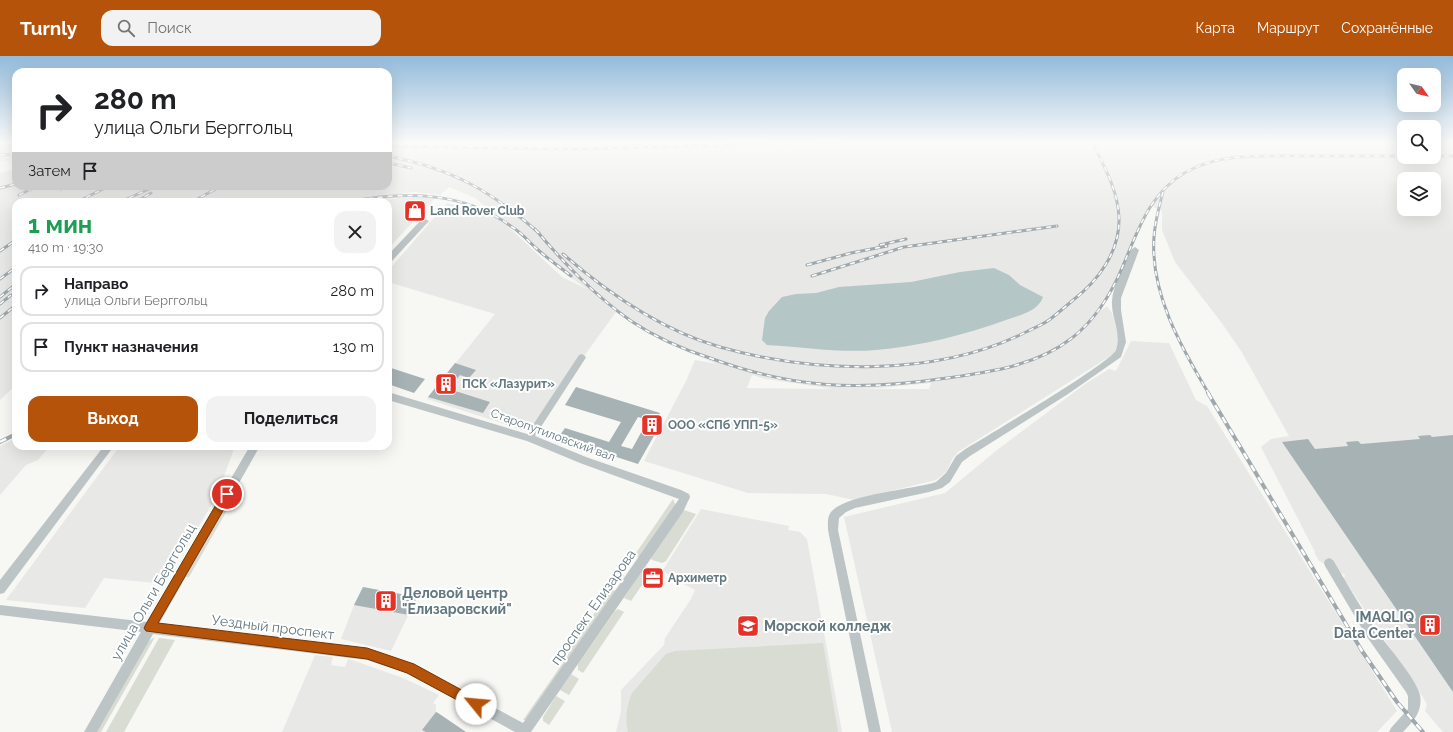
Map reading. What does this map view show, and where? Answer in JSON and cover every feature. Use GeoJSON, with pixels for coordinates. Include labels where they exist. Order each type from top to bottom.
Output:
{"type":"FeatureCollection","features":[{"type":"Feature","properties":{"kind":"street"},"geometry":{"type":"LineString","coordinates":[[392,256],[425,222]]}},
{"type":"Feature","properties":{"kind":"street"},"geometry":{"type":"LineString","coordinates":[[875,732],[832,521],[836,514],[843,510],[866,502],[938,485],[952,474],[959,459],[967,453],[1058,396],[1118,355],[1122,347],[1123,339],[1116,304],[1135,250]]}},
{"type":"Feature","properties":{"kind":"street"},"geometry":{"type":"LineString","coordinates":[[529,438],[582,357]]}},
{"type":"Feature","properties":{"kind":"street","name":"Старопутиловский вал"},"geometry":{"type":"LineString","coordinates":[[392,397],[529,438],[583,460],[677,493],[684,497]]}},
{"type":"Feature","properties":{"kind":"street"},"geometry":{"type":"LineString","coordinates":[[0,590],[106,450]]}},
{"type":"Feature","properties":{"kind":"street","name":"улица Ольги Берггольц"},"geometry":{"type":"LineString","coordinates":[[90,732],[253,450]]}},
{"type":"Feature","properties":{"kind":"street","name":"проспект Елизарова"},"geometry":{"type":"LineString","coordinates":[[525,731],[679,509],[684,497]]}},
{"type":"Feature","properties":{"kind":"street"},"geometry":{"type":"LineString","coordinates":[[1328,563],[1371,633],[1411,688],[1414,696],[1414,711],[1394,732]]}},
{"type":"Feature","properties":{"kind":"street","name":"Уездный проспект"},"geometry":{"type":"LineString","coordinates":[[0,610],[352,652],[378,657],[410,668],[525,731]]}},
{"type":"Feature","properties":{"kind":"shaded area"},"geometry":{"type":"Polygon","coordinates":[[[0,174],[12,174],[12,190],[392,190],[392,174],[1397,174],[1397,216],[1441,216],[1441,174],[1453,174],[1453,732],[1443,732],[1425,711],[1427,705],[1426,702],[1344,579],[1345,575],[1319,561],[1261,447],[1271,439],[1289,436],[1241,351],[1221,322],[1175,262],[1162,230],[1162,211],[1151,206],[1137,232],[1121,276],[1101,311],[1107,306],[1112,313],[1118,334],[1118,347],[1112,355],[958,452],[953,458],[946,472],[936,480],[854,500],[826,494],[748,493],[644,461],[686,381],[695,360],[717,364],[660,340],[616,312],[529,432],[427,399],[495,314],[392,283],[392,266],[447,203],[485,213],[502,221],[562,277],[587,289],[557,268],[515,230],[475,198],[449,187],[440,195],[414,192],[368,198],[12,198],[12,389],[0,400],[0,174]],[[752,375],[747,388],[833,389],[766,379],[752,375]],[[931,383],[864,389],[929,389],[931,383]]]}},
{"type":"Feature","properties":{"kind":"shaded area"},"geometry":{"type":"Polygon","coordinates":[[[425,196],[435,198],[392,245],[392,199],[425,196]]]}},
{"type":"Feature","properties":{"kind":"shaded area"},"geometry":{"type":"Polygon","coordinates":[[[994,268],[1009,275],[1020,285],[1043,297],[1041,302],[1033,310],[990,325],[942,339],[909,346],[862,351],[835,350],[767,345],[762,340],[765,318],[769,311],[782,297],[796,294],[816,293],[839,287],[911,282],[960,272],[994,268]]]}},
{"type":"Feature","properties":{"kind":"shaded area"},"geometry":{"type":"Polygon","coordinates":[[[1131,341],[1169,343],[1196,400],[1207,406],[1397,711],[1377,732],[892,732],[844,517],[945,493],[997,450],[1085,384],[1109,369],[1116,371],[1131,341]]]}},
{"type":"Feature","properties":{"kind":"shaded area"},"geometry":{"type":"Polygon","coordinates":[[[12,440],[12,450],[47,450],[38,460],[26,465],[0,495],[0,446],[12,440]]]}},
{"type":"Feature","properties":{"kind":"shaded area"},"geometry":{"type":"Polygon","coordinates":[[[117,450],[234,450],[217,496],[187,546],[178,544],[156,583],[104,578],[85,608],[6,600],[117,450]]]}},
{"type":"Feature","properties":{"kind":"shaded area"},"geometry":{"type":"Polygon","coordinates":[[[234,491],[238,491],[189,577],[185,577],[234,491]]]}},
{"type":"Feature","properties":{"kind":"shaded area"},"geometry":{"type":"Polygon","coordinates":[[[673,499],[676,506],[640,558],[634,556],[673,499]]]}},
{"type":"Feature","properties":{"kind":"shaded area","name":"Морской колледж"},"geometry":{"type":"Polygon","coordinates":[[[701,509],[789,526],[788,530],[800,532],[807,539],[842,732],[616,732],[621,711],[621,690],[664,645],[665,638],[691,599],[695,590],[672,578],[663,570],[701,509]]]}},
{"type":"Feature","properties":{"kind":"shaded area"},"geometry":{"type":"Polygon","coordinates":[[[684,510],[696,514],[666,561],[662,563],[652,560],[651,558],[684,510]]]}},
{"type":"Feature","properties":{"kind":"shaded area"},"geometry":{"type":"Polygon","coordinates":[[[643,569],[651,572],[631,601],[624,598],[643,569]]]}},
{"type":"Feature","properties":{"kind":"shaded area"},"geometry":{"type":"Polygon","coordinates":[[[363,587],[417,597],[391,651],[341,639],[354,605],[363,587]]]}},
{"type":"Feature","properties":{"kind":"shaded area"},"geometry":{"type":"Polygon","coordinates":[[[612,588],[616,592],[527,720],[523,720],[567,657],[572,646],[612,588]]]}},
{"type":"Feature","properties":{"kind":"shaded area"},"geometry":{"type":"Polygon","coordinates":[[[618,609],[624,612],[583,673],[578,670],[578,664],[615,611],[618,609]]]}},
{"type":"Feature","properties":{"kind":"shaded area"},"geometry":{"type":"Polygon","coordinates":[[[155,637],[101,732],[96,732],[147,642],[155,637]]]}},
{"type":"Feature","properties":{"kind":"shaded area"},"geometry":{"type":"Polygon","coordinates":[[[159,638],[175,640],[124,732],[106,732],[159,638]]]}},
{"type":"Feature","properties":{"kind":"shaded area"},"geometry":{"type":"Polygon","coordinates":[[[823,643],[838,732],[628,732],[627,712],[632,693],[666,654],[675,651],[823,643]]]}},
{"type":"Feature","properties":{"kind":"shaded area"},"geometry":{"type":"Polygon","coordinates":[[[315,655],[333,657],[331,665],[345,667],[348,659],[355,661],[403,678],[439,695],[433,703],[436,705],[436,712],[466,732],[282,732],[315,655]]]}},
{"type":"Feature","properties":{"kind":"shaded area"},"geometry":{"type":"Polygon","coordinates":[[[571,674],[579,679],[569,695],[560,690],[571,674]]]}},
{"type":"Feature","properties":{"kind":"shaded area"},"geometry":{"type":"Polygon","coordinates":[[[556,696],[565,701],[549,725],[543,721],[543,717],[556,696]]]}},
{"type":"Feature","properties":{"kind":"building","name":"ПСК «Лазурит»"},"geometry":{"type":"Polygon","coordinates":[[[455,363],[476,370],[469,378],[460,375],[449,389],[490,402],[483,413],[428,397],[455,363]]]}},
{"type":"Feature","properties":{"kind":"building"},"geometry":{"type":"Polygon","coordinates":[[[392,368],[425,379],[414,393],[392,385],[392,368]]]}},
{"type":"Feature","properties":{"kind":"building","name":"ООО «СПб УПП-5»"},"geometry":{"type":"Polygon","coordinates":[[[576,387],[660,413],[657,418],[663,420],[638,464],[558,438],[565,428],[609,442],[621,422],[565,405],[576,387]],[[638,417],[621,446],[632,449],[648,420],[638,417]]]}},
{"type":"Feature","properties":{"kind":"building","name":"IMAQLIQ Data Center"},"geometry":{"type":"Polygon","coordinates":[[[1430,435],[1432,437],[1453,435],[1453,692],[1282,442],[1308,439],[1315,449],[1348,446],[1346,442],[1358,441],[1361,444],[1420,439],[1418,436],[1430,435]]]}},
{"type":"Feature","properties":{"kind":"building","name":"Деловой центр \"Елизаровский\""},"geometry":{"type":"Polygon","coordinates":[[[363,587],[417,597],[409,615],[354,605],[363,587]]]}},
{"type":"Feature","properties":{"kind":"building"},"geometry":{"type":"Polygon","coordinates":[[[436,712],[466,732],[426,732],[422,730],[436,712]]]}},
{"type":"Feature","properties":{"kind":"railway"},"geometry":{"type":"LineString","coordinates":[[448,174],[487,193],[537,232]]}},
{"type":"Feature","properties":{"kind":"railway"},"geometry":{"type":"LineString","coordinates":[[563,254],[617,297],[657,321],[698,340],[720,347],[757,356],[835,366],[915,364],[954,357],[991,347],[1041,325],[1082,293],[1106,265],[1116,242],[1119,218],[1118,208],[1108,174]]}},
{"type":"Feature","properties":{"kind":"railway"},"geometry":{"type":"LineString","coordinates":[[537,232],[568,266],[617,311],[650,332],[689,351],[770,376],[798,381],[855,386],[884,385],[963,376],[996,370],[1028,361],[1058,348],[1080,331],[1102,306],[1118,278],[1146,214],[1163,191],[1173,181],[1184,174]]}},
{"type":"Feature","properties":{"kind":"railway"},"geometry":{"type":"LineString","coordinates":[[0,188],[12,185]]}},
{"type":"Feature","properties":{"kind":"railway"},"geometry":{"type":"LineString","coordinates":[[19,195],[29,190]]}},
{"type":"Feature","properties":{"kind":"railway"},"geometry":{"type":"LineString","coordinates":[[85,198],[101,190]]}},
{"type":"Feature","properties":{"kind":"railway"},"geometry":{"type":"LineString","coordinates":[[129,198],[147,190]]}},
{"type":"Feature","properties":{"kind":"railway"},"geometry":{"type":"LineString","coordinates":[[199,198],[214,190]]}},
{"type":"Feature","properties":{"kind":"railway"},"geometry":{"type":"LineString","coordinates":[[1163,192],[1156,220],[1154,237],[1154,258],[1157,279],[1162,299],[1178,338],[1209,394]]}},
{"type":"Feature","properties":{"kind":"railway"},"geometry":{"type":"LineString","coordinates":[[143,198],[151,193]]}},
{"type":"Feature","properties":{"kind":"railway"},"geometry":{"type":"LineString","coordinates":[[369,198],[391,196],[433,197],[454,200],[474,206],[494,215],[516,229],[541,253],[571,276]]}},
{"type":"Feature","properties":{"kind":"railway"},"geometry":{"type":"LineString","coordinates":[[812,276],[904,247],[1057,226]]}},
{"type":"Feature","properties":{"kind":"railway"},"geometry":{"type":"LineString","coordinates":[[880,245],[906,239]]}},
{"type":"Feature","properties":{"kind":"railway"},"geometry":{"type":"LineString","coordinates":[[0,251],[12,243]]}},
{"type":"Feature","properties":{"kind":"railway"},"geometry":{"type":"LineString","coordinates":[[807,265],[851,253],[887,246]]}},
{"type":"Feature","properties":{"kind":"railway"},"geometry":{"type":"LineString","coordinates":[[0,279],[12,270]]}},
{"type":"Feature","properties":{"kind":"railway"},"geometry":{"type":"LineString","coordinates":[[0,297],[12,287]]}},
{"type":"Feature","properties":{"kind":"railway"},"geometry":{"type":"LineString","coordinates":[[0,304],[11,295]]}},
{"type":"Feature","properties":{"kind":"railway"},"geometry":{"type":"LineString","coordinates":[[0,318],[12,308]]}},
{"type":"Feature","properties":{"kind":"railway"},"geometry":{"type":"LineString","coordinates":[[1208,393],[1362,651],[1397,702],[1423,732]]}},
{"type":"Feature","properties":{"kind":"railway"},"geometry":{"type":"LineString","coordinates":[[0,442],[12,436]]}},
{"type":"Feature","properties":{"kind":"place","name":"Land Rover Club"},"geometry":{"type":"Point","coordinates":[415,211]}},
{"type":"Feature","properties":{"kind":"place","name":"ПСК «Лазурит»"},"geometry":{"type":"Point","coordinates":[446,384]}},
{"type":"Feature","properties":{"kind":"place","name":"ООО «СПб УПП-5»"},"geometry":{"type":"Point","coordinates":[652,425]}},
{"type":"Feature","properties":{"kind":"place","name":"Архиметр"},"geometry":{"type":"Point","coordinates":[653,578]}},
{"type":"Feature","properties":{"kind":"place","name":"Деловой центр \"Елизаровский\""},"geometry":{"type":"Point","coordinates":[386,601]}},
{"type":"Feature","properties":{"kind":"place","name":"IMAQLIQ Data Center"},"geometry":{"type":"Point","coordinates":[1430,625]}},
{"type":"Feature","properties":{"kind":"place","name":"Морской колледж"},"geometry":{"type":"Point","coordinates":[748,626]}},
{"type":"Feature","properties":{"kind":"route"},"geometry":{"type":"LineString","coordinates":[[227,494],[150,628],[367,654],[384,658],[410,668],[476,704]]}}]}
